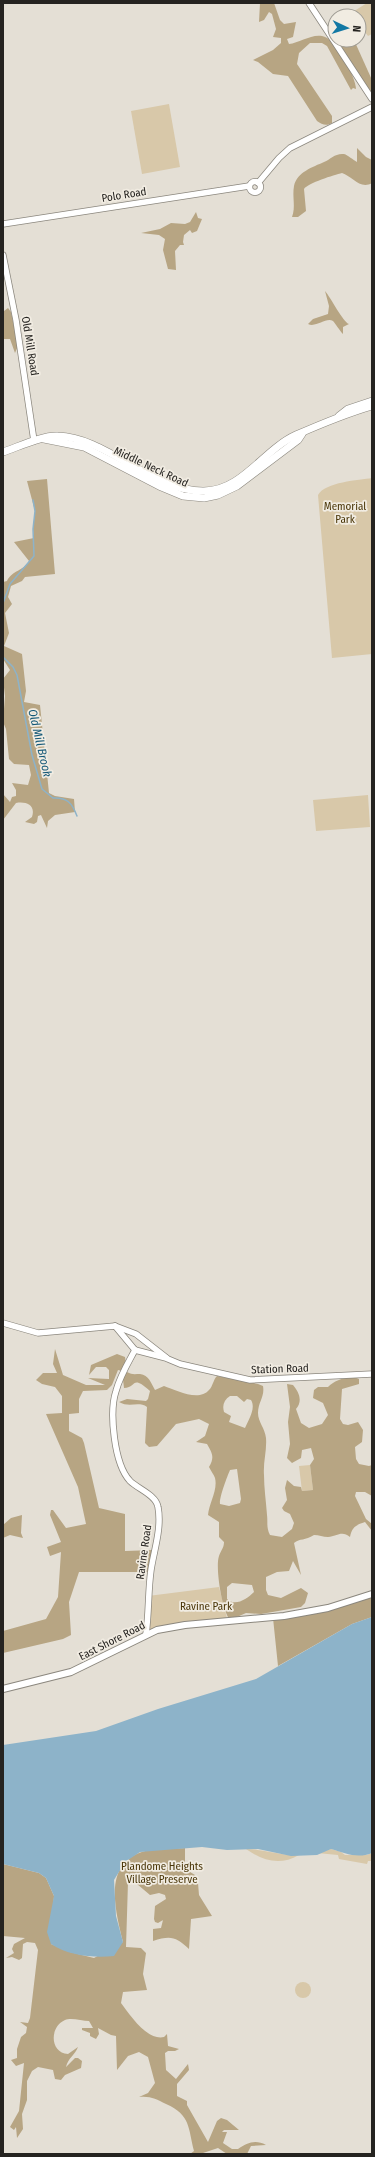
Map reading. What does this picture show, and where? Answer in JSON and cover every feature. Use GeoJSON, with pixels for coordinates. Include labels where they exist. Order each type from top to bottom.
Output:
{"type":"FeatureCollection","features":[{"type":"Feature","properties":{"kind":"main road","name":"Middle Neck Road"},"geometry":{"type":"LineString","coordinates":[[339,416],[348,409],[372,401]]}},
{"type":"Feature","properties":{"kind":"main road","name":"Middle Neck Road"},"geometry":{"type":"LineString","coordinates":[[3,452],[44,439],[84,447],[159,486],[183,496],[204,498],[218,495],[237,486],[298,440],[302,434],[339,416],[372,406]]}},
{"type":"Feature","properties":{"kind":"main road","name":"East Shore Road"},"geometry":{"type":"LineString","coordinates":[[3,1688],[71,1672],[146,1634],[185,1625],[284,1616],[328,1608],[372,1594]]}},
{"type":"Feature","properties":{"kind":"street"},"geometry":{"type":"LineString","coordinates":[[309,3],[372,99]]}},
{"type":"Feature","properties":{"kind":"street","name":"Polo Road"},"geometry":{"type":"LineString","coordinates":[[3,224],[249,186],[254,182],[258,183],[279,158],[290,148],[372,107]]}},
{"type":"Feature","properties":{"kind":"street","name":"Polo Road"},"geometry":{"type":"LineString","coordinates":[[249,186],[251,191],[256,192],[260,188],[258,183]]}},
{"type":"Feature","properties":{"kind":"street","name":"Old Mill Road"},"geometry":{"type":"LineString","coordinates":[[3,255],[23,364],[34,441]]}},
{"type":"Feature","properties":{"kind":"street","name":"Station Road"},"geometry":{"type":"LineString","coordinates":[[3,1323],[38,1333],[115,1326],[136,1334],[168,1359]]}},
{"type":"Feature","properties":{"kind":"street"},"geometry":{"type":"LineString","coordinates":[[115,1326],[135,1350]]}},
{"type":"Feature","properties":{"kind":"street","name":"Station Road"},"geometry":{"type":"LineString","coordinates":[[135,1350],[168,1359],[180,1364],[250,1380],[372,1374]]}},
{"type":"Feature","properties":{"kind":"street","name":"Ravine Road"},"geometry":{"type":"LineString","coordinates":[[135,1350],[115,1393],[114,1440],[118,1461],[124,1473],[130,1481],[154,1499],[158,1507],[158,1536],[150,1577],[146,1634]]}},
{"type":"Feature","properties":{"kind":"green space"},"geometry":{"type":"Polygon","coordinates":[[[260,3],[274,3],[280,20],[284,24],[296,22],[293,37],[287,39],[289,44],[314,36],[322,36],[327,38],[327,46],[322,43],[310,43],[299,53],[297,64],[332,116],[332,123],[324,125],[317,121],[288,76],[273,74],[258,62],[253,60],[273,50],[281,43],[281,38],[273,37],[276,29],[272,14],[269,12],[264,20],[259,22],[260,3]]]}},
{"type":"Feature","properties":{"kind":"green space"},"geometry":{"type":"Polygon","coordinates":[[[367,3],[372,3],[372,34],[368,36],[367,8],[359,8],[367,3]]]}},
{"type":"Feature","properties":{"kind":"green space"},"geometry":{"type":"Polygon","coordinates":[[[328,48],[337,48],[349,67],[356,89],[353,88],[351,90],[328,48]]]}},
{"type":"Feature","properties":{"kind":"green space"},"geometry":{"type":"Polygon","coordinates":[[[341,48],[358,48],[372,80],[372,94],[341,48]]]}},
{"type":"Feature","properties":{"kind":"green space"},"geometry":{"type":"Polygon","coordinates":[[[169,104],[180,167],[142,174],[131,111],[169,104]]]}},
{"type":"Feature","properties":{"kind":"green space"},"geometry":{"type":"Polygon","coordinates":[[[357,148],[366,157],[372,160],[372,183],[368,185],[360,184],[342,173],[316,182],[304,189],[306,211],[298,217],[292,217],[294,209],[294,186],[298,177],[310,168],[338,154],[344,154],[357,162],[357,148]]]}},
{"type":"Feature","properties":{"kind":"green space"},"geometry":{"type":"Polygon","coordinates":[[[196,212],[198,218],[202,219],[197,231],[192,233],[190,230],[184,235],[184,245],[180,245],[175,251],[176,270],[168,269],[163,250],[165,239],[159,235],[141,233],[160,229],[171,223],[185,224],[190,222],[196,212]]]}},
{"type":"Feature","properties":{"kind":"green space"},"geometry":{"type":"Polygon","coordinates":[[[325,291],[346,322],[349,324],[343,327],[343,334],[333,321],[330,320],[314,325],[308,324],[313,319],[328,314],[329,306],[325,291]]]}},
{"type":"Feature","properties":{"kind":"green space"},"geometry":{"type":"Polygon","coordinates":[[[8,308],[11,312],[18,346],[15,353],[10,339],[3,339],[4,311],[8,308]]]}},
{"type":"Feature","properties":{"kind":"green space","name":"Memorial Park"},"geometry":{"type":"Polygon","coordinates":[[[372,478],[372,654],[332,658],[318,495],[328,487],[335,484],[372,478]]]}},
{"type":"Feature","properties":{"kind":"green space"},"geometry":{"type":"Polygon","coordinates":[[[47,479],[55,574],[25,577],[22,581],[11,586],[8,597],[12,604],[5,613],[9,633],[4,646],[22,654],[26,691],[24,702],[40,705],[49,793],[55,796],[74,799],[75,812],[55,815],[48,821],[47,828],[41,815],[38,816],[37,822],[34,824],[25,822],[32,817],[33,813],[33,809],[27,803],[16,803],[3,820],[3,794],[10,802],[12,797],[16,796],[16,790],[12,783],[28,785],[31,775],[29,765],[14,764],[9,759],[6,729],[3,722],[5,696],[3,679],[10,670],[3,659],[3,582],[7,581],[9,577],[24,567],[29,561],[14,542],[34,538],[33,529],[35,511],[27,481],[47,479]]]}},
{"type":"Feature","properties":{"kind":"green space"},"geometry":{"type":"Polygon","coordinates":[[[368,795],[370,827],[316,831],[313,800],[368,795]]]}},
{"type":"Feature","properties":{"kind":"green space"},"geometry":{"type":"Polygon","coordinates":[[[55,1349],[63,1375],[86,1385],[105,1385],[88,1378],[109,1379],[109,1370],[106,1367],[96,1367],[89,1375],[91,1365],[117,1354],[125,1357],[127,1372],[146,1376],[155,1390],[164,1386],[187,1394],[199,1395],[209,1390],[217,1376],[263,1386],[263,1393],[258,1413],[266,1438],[264,1485],[268,1527],[270,1535],[282,1537],[292,1529],[294,1523],[290,1514],[282,1508],[287,1500],[285,1488],[287,1480],[294,1486],[301,1487],[302,1491],[313,1490],[310,1465],[314,1459],[311,1448],[302,1450],[301,1458],[292,1463],[287,1458],[290,1444],[288,1422],[290,1407],[287,1384],[293,1385],[297,1391],[300,1400],[296,1409],[301,1423],[309,1428],[322,1424],[328,1415],[323,1403],[313,1398],[314,1390],[318,1387],[328,1387],[334,1382],[342,1379],[359,1379],[359,1384],[342,1389],[340,1419],[343,1424],[348,1425],[358,1422],[363,1430],[362,1442],[355,1447],[356,1459],[359,1464],[369,1466],[372,1465],[372,1496],[365,1492],[356,1492],[355,1496],[366,1519],[372,1524],[372,1531],[365,1522],[355,1527],[350,1537],[344,1534],[328,1537],[314,1535],[296,1541],[294,1543],[301,1575],[293,1561],[289,1571],[277,1572],[266,1577],[266,1590],[268,1595],[281,1598],[301,1588],[308,1593],[305,1603],[301,1607],[261,1614],[246,1613],[230,1620],[224,1608],[218,1569],[219,1556],[224,1542],[219,1537],[219,1522],[208,1515],[216,1483],[209,1467],[212,1460],[212,1455],[207,1444],[196,1442],[205,1436],[209,1424],[199,1419],[176,1424],[157,1446],[149,1447],[145,1443],[147,1407],[144,1405],[123,1404],[119,1402],[127,1399],[146,1401],[150,1391],[140,1383],[135,1383],[124,1388],[122,1371],[118,1370],[112,1385],[107,1390],[83,1391],[79,1399],[79,1413],[69,1414],[69,1431],[82,1438],[84,1443],[99,1508],[125,1514],[125,1551],[154,1550],[151,1572],[79,1572],[69,1602],[71,1635],[63,1639],[3,1653],[3,1631],[46,1619],[58,1597],[61,1552],[50,1556],[47,1547],[61,1542],[50,1515],[51,1510],[53,1510],[66,1528],[86,1524],[78,1487],[46,1414],[62,1413],[62,1396],[55,1387],[42,1384],[36,1380],[43,1373],[57,1373],[53,1364],[55,1349]],[[230,1396],[224,1403],[224,1412],[231,1416],[229,1422],[245,1428],[253,1406],[251,1400],[247,1399],[244,1402],[237,1396],[230,1396]],[[237,1469],[230,1470],[220,1501],[220,1504],[229,1506],[240,1503],[241,1499],[237,1469]],[[232,1583],[227,1587],[227,1599],[234,1602],[241,1601],[254,1592],[252,1585],[232,1583]]]}},
{"type":"Feature","properties":{"kind":"green space"},"geometry":{"type":"Polygon","coordinates":[[[310,1465],[313,1490],[302,1491],[299,1466],[310,1465]]]}},
{"type":"Feature","properties":{"kind":"green space"},"geometry":{"type":"Polygon","coordinates":[[[22,1515],[21,1533],[23,1538],[10,1535],[3,1538],[3,1525],[11,1518],[22,1515]]]}},
{"type":"Feature","properties":{"kind":"green space","name":"Ravine Park"},"geometry":{"type":"Polygon","coordinates":[[[219,1587],[228,1622],[146,1634],[148,1596],[219,1587]]]}},
{"type":"Feature","properties":{"kind":"green space"},"geometry":{"type":"Polygon","coordinates":[[[372,1594],[372,1617],[352,1624],[278,1666],[273,1618],[372,1594]]]}},
{"type":"Feature","properties":{"kind":"green space","name":"Plandome Heights Village Preserve"},"geometry":{"type":"Polygon","coordinates":[[[185,1848],[185,1869],[195,1875],[198,1883],[199,1895],[212,1916],[191,1919],[189,1949],[173,1938],[164,1938],[153,1941],[153,1929],[161,1928],[163,1920],[158,1923],[155,1922],[155,1906],[166,1899],[165,1895],[159,1893],[150,1895],[137,1884],[128,1882],[126,1947],[141,1948],[146,1953],[143,1974],[147,1990],[123,1992],[121,2003],[145,2031],[158,2037],[164,2037],[167,2034],[168,2046],[179,2049],[165,2053],[166,2070],[176,2079],[188,2064],[189,2070],[177,2084],[177,2096],[187,2101],[187,2105],[208,2142],[217,2121],[221,2118],[227,2120],[239,2130],[224,2130],[222,2132],[227,2132],[223,2143],[232,2149],[238,2149],[255,2142],[266,2145],[251,2146],[247,2154],[227,2154],[218,2148],[200,2154],[190,2154],[194,2151],[189,2129],[180,2113],[174,2108],[156,2099],[150,2097],[139,2097],[148,2093],[155,2083],[148,2057],[139,2052],[128,2056],[117,2070],[116,2036],[98,2028],[99,2034],[96,2039],[90,2036],[90,2033],[82,2030],[82,2028],[93,2028],[89,2021],[70,2019],[60,2023],[56,2028],[54,2034],[55,2045],[62,2053],[68,2054],[78,2047],[68,2061],[66,2067],[75,2058],[78,2058],[82,2061],[81,2068],[65,2075],[61,2080],[55,2079],[53,2070],[38,2067],[32,2071],[27,2081],[27,2100],[22,2114],[23,2129],[17,2138],[16,2127],[14,2130],[10,2127],[19,2111],[24,2063],[16,2066],[11,2060],[17,2058],[17,2049],[21,2037],[26,2033],[27,2027],[20,2022],[28,2023],[30,2018],[38,1950],[35,1943],[27,1942],[23,1944],[22,1958],[19,1960],[12,1957],[6,1958],[14,1953],[12,1949],[14,1944],[25,1938],[3,1936],[3,1864],[39,1873],[46,1878],[54,1896],[51,1944],[70,1952],[94,1958],[123,1942],[115,1905],[116,1880],[120,1869],[128,1860],[144,1851],[185,1848]]]}},
{"type":"Feature","properties":{"kind":"green space"},"geometry":{"type":"Polygon","coordinates":[[[246,1849],[299,1855],[285,1860],[272,1861],[259,1857],[246,1849]]]}},
{"type":"Feature","properties":{"kind":"green space"},"geometry":{"type":"Polygon","coordinates":[[[331,1849],[345,1855],[367,1855],[372,1853],[372,1861],[368,1861],[367,1864],[339,1859],[338,1855],[317,1853],[331,1849]]]}},
{"type":"Feature","properties":{"kind":"green space"},"geometry":{"type":"Polygon","coordinates":[[[300,1982],[306,1982],[311,1987],[309,1996],[306,1998],[300,1998],[295,1993],[295,1987],[300,1982]]]}},
{"type":"Feature","properties":{"kind":"water"},"geometry":{"type":"Polygon","coordinates":[[[372,1617],[372,1853],[367,1855],[356,1855],[346,1854],[331,1849],[317,1855],[291,1856],[258,1849],[227,1850],[202,1847],[140,1852],[125,1862],[114,1880],[116,1916],[123,1942],[114,1956],[98,1957],[74,1954],[51,1944],[47,1932],[54,1896],[46,1878],[39,1873],[3,1864],[3,1745],[96,1731],[158,1709],[256,1679],[352,1624],[372,1617]]]}},
{"type":"Feature","properties":{"kind":"waterway","name":"Old Mill Brook"},"geometry":{"type":"LineString","coordinates":[[3,603],[10,584],[34,556],[33,529],[35,511],[33,500]]}},
{"type":"Feature","properties":{"kind":"waterway","name":"Old Mill Brook"},"geometry":{"type":"LineString","coordinates":[[3,657],[13,667],[17,675],[32,755],[42,789],[53,798],[62,799],[71,804],[77,816]]}}]}
